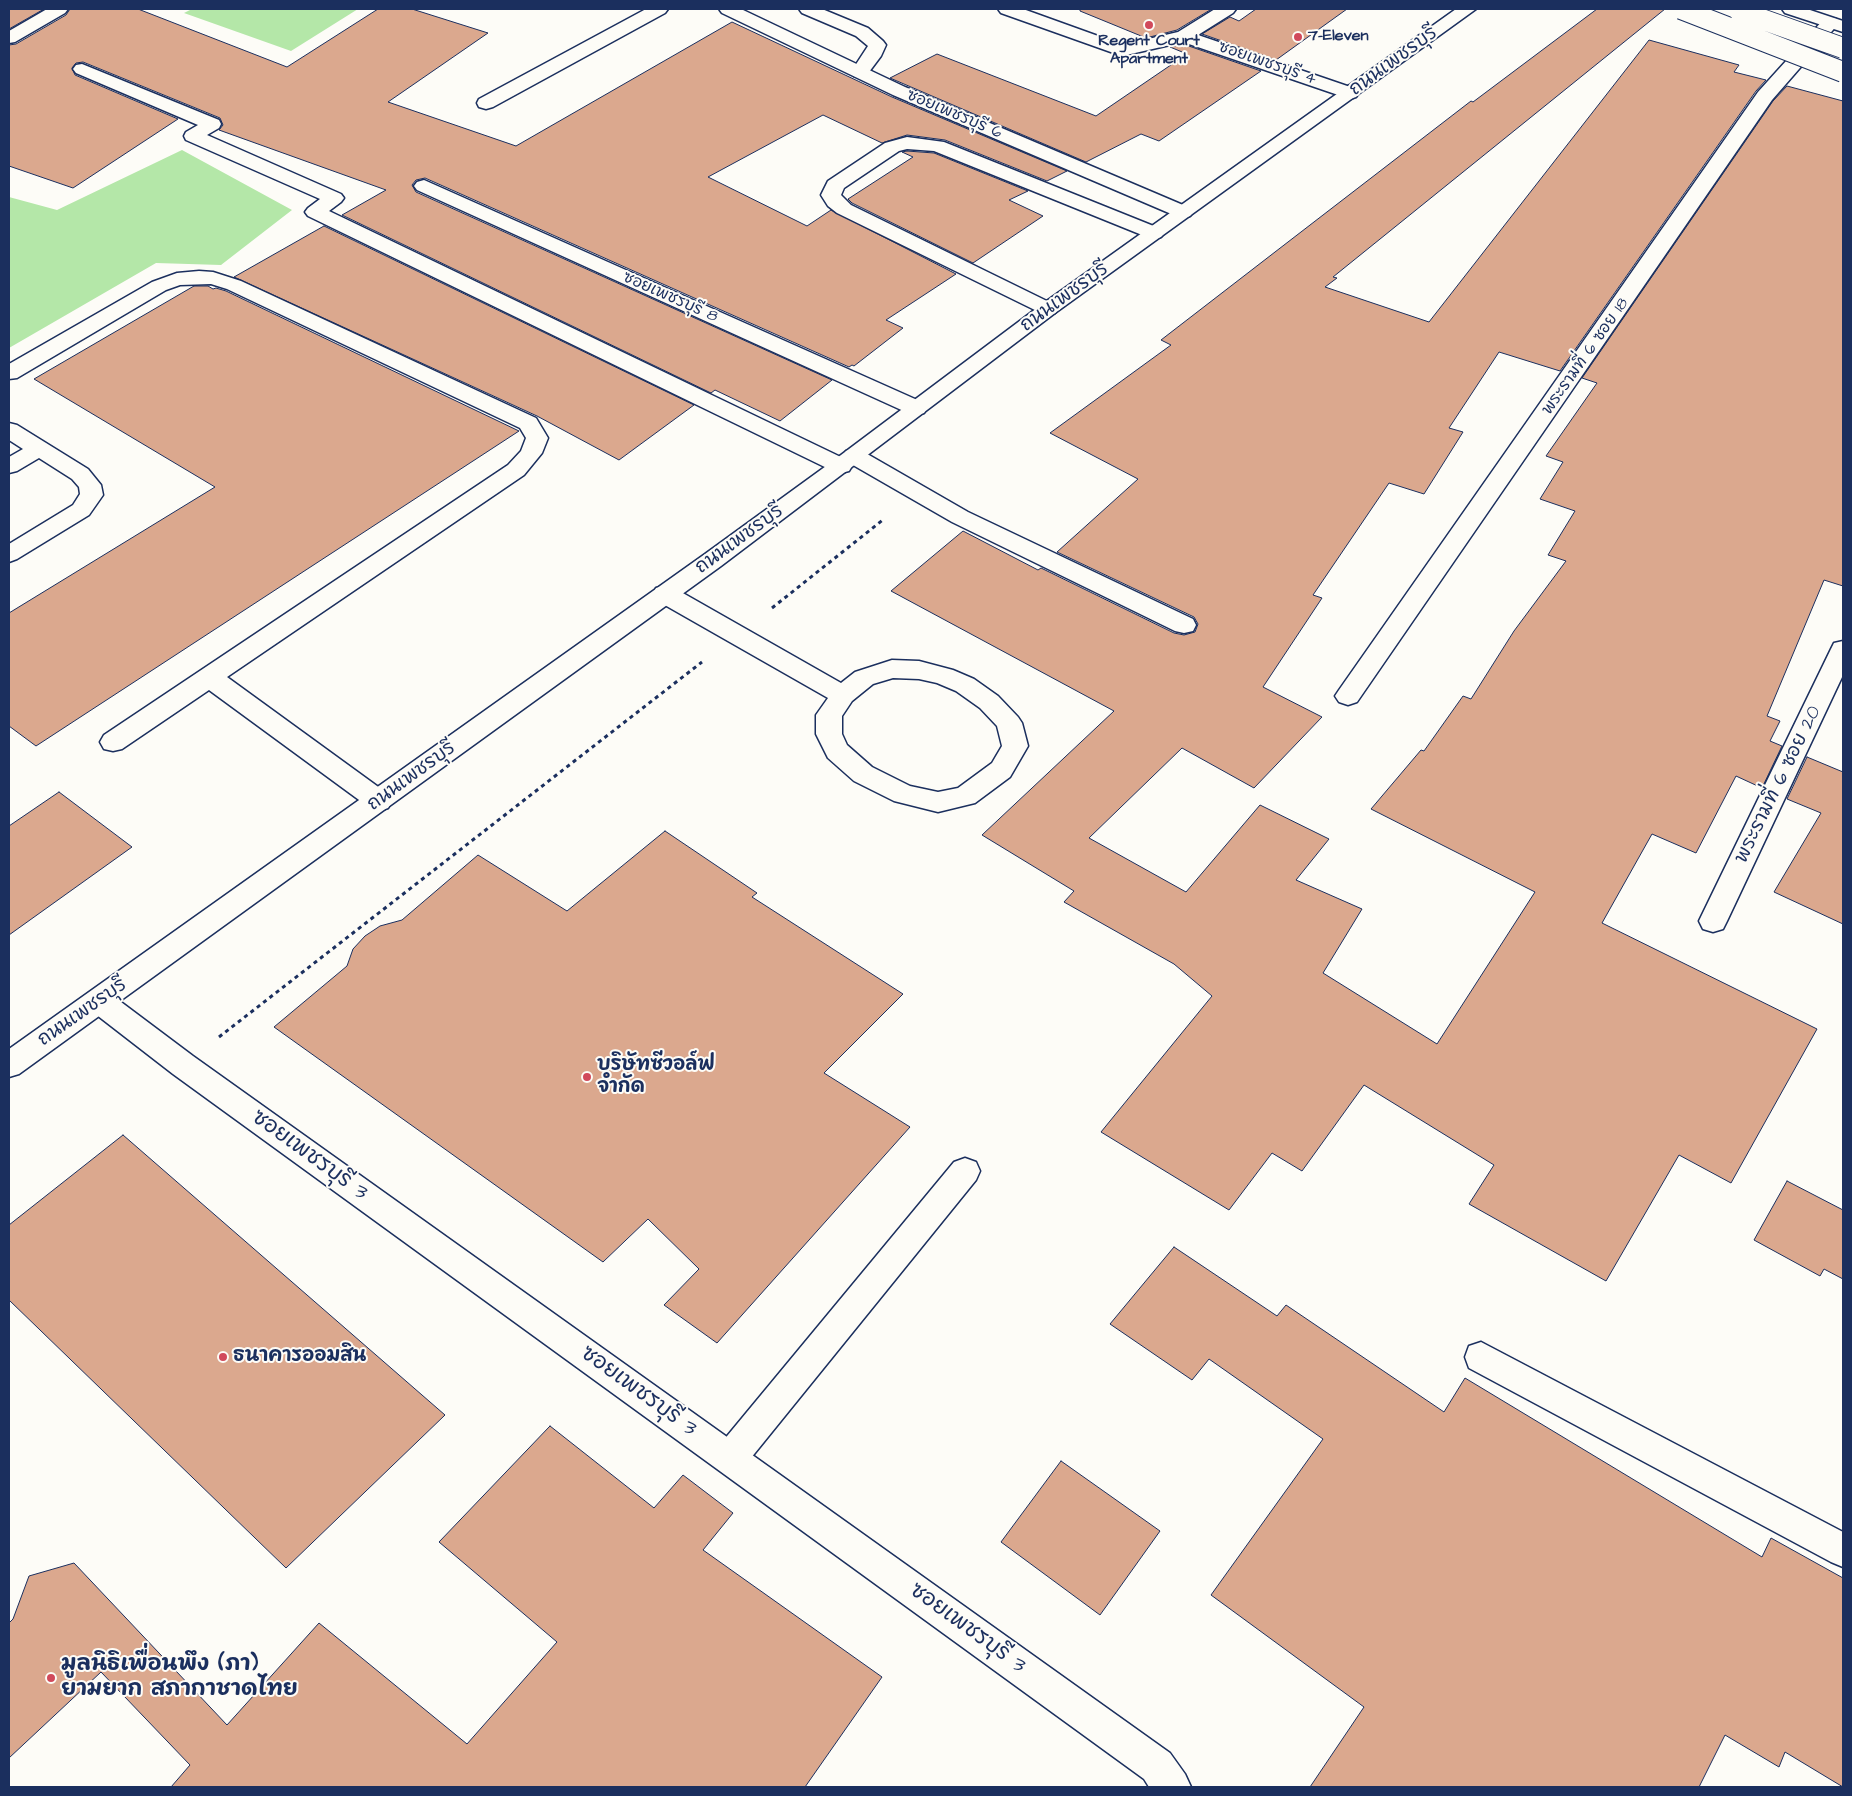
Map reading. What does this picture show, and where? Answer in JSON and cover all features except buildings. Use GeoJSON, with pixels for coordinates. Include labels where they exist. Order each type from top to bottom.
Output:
{"type":"FeatureCollection","features":[{"type":"Feature","properties":{"kind":"main road"},"geometry":{"type":"LineString","coordinates":[[9,38],[59,9]]}},
{"type":"Feature","properties":{"kind":"main road"},"geometry":{"type":"LineString","coordinates":[[486,103],[659,9]]}},
{"type":"Feature","properties":{"kind":"main road","name":"ซอยเพชรบุรี 6"},"geometry":{"type":"LineString","coordinates":[[728,9],[899,91],[1183,212]]}},
{"type":"Feature","properties":{"kind":"main road"},"geometry":{"type":"LineString","coordinates":[[808,9],[837,13],[877,45],[872,56],[860,72]]}},
{"type":"Feature","properties":{"kind":"main road"},"geometry":{"type":"LineString","coordinates":[[1007,9],[1122,51],[1184,36],[1227,9]]}},
{"type":"Feature","properties":{"kind":"main road","name":"ถนนเพชรบุรี"},"geometry":{"type":"LineString","coordinates":[[9,1065],[665,594],[847,461],[1048,309],[1467,9]]}},
{"type":"Feature","properties":{"kind":"main road"},"geometry":{"type":"LineString","coordinates":[[1681,9],[1843,72]]}},
{"type":"Feature","properties":{"kind":"main road"},"geometry":{"type":"LineString","coordinates":[[1730,9],[1843,48]]}},
{"type":"Feature","properties":{"kind":"main road"},"geometry":{"type":"LineString","coordinates":[[1791,9],[1836,25]]}},
{"type":"Feature","properties":{"kind":"main road","name":"พระรามที่ 6 ซอย 18"},"geometry":{"type":"LineString","coordinates":[[1348,696],[1766,96],[1836,25]]}},
{"type":"Feature","properties":{"kind":"main road","name":"ซอยเพชรบุรี 4"},"geometry":{"type":"LineString","coordinates":[[1184,36],[1350,93]]}},
{"type":"Feature","properties":{"kind":"main road"},"geometry":{"type":"LineString","coordinates":[[82,69],[212,124],[193,136],[334,198],[315,212],[847,461],[1184,625]]}},
{"type":"Feature","properties":{"kind":"main road"},"geometry":{"type":"LineString","coordinates":[[1048,309],[844,209],[835,202],[831,195],[835,185],[892,147],[907,143],[937,146],[1154,233]]}},
{"type":"Feature","properties":{"kind":"main road","name":"ซอยเพชรบุรี 8"},"geometry":{"type":"LineString","coordinates":[[424,186],[916,408]]}},
{"type":"Feature","properties":{"kind":"main road"},"geometry":{"type":"LineString","coordinates":[[9,373],[159,286],[178,279],[206,277],[234,285],[528,423],[537,438],[531,453],[516,470],[113,742]]}},
{"type":"Feature","properties":{"kind":"main road"},"geometry":{"type":"LineString","coordinates":[[9,430],[80,474],[90,485],[92,495],[81,510],[9,554]]}},
{"type":"Feature","properties":{"kind":"main road"},"geometry":{"type":"LineString","coordinates":[[9,466],[39,449]]}},
{"type":"Feature","properties":{"kind":"main road"},"geometry":{"type":"LineString","coordinates":[[665,594],[843,696]]}},
{"type":"Feature","properties":{"kind":"main road","name":"พระรามที่ 6 ซอย 20"},"geometry":{"type":"LineString","coordinates":[[1714,921],[1843,649]]}},
{"type":"Feature","properties":{"kind":"main road"},"geometry":{"type":"LineString","coordinates":[[892,669],[919,670],[944,676],[965,685],[989,702],[1009,723],[1015,746],[1001,770],[966,796],[938,802],[903,794],[863,774],[837,751],[830,734],[829,715],[843,696],[864,678],[892,669]]}},
{"type":"Feature","properties":{"kind":"main road"},"geometry":{"type":"LineString","coordinates":[[210,678],[379,801]]}},
{"type":"Feature","properties":{"kind":"main road","name":"ซอยเพชรบุรี 3"},"geometry":{"type":"LineString","coordinates":[[100,1001],[183,1065],[1156,1766],[1172,1787]]}},
{"type":"Feature","properties":{"kind":"main road"},"geometry":{"type":"LineString","coordinates":[[730,1458],[965,1171]]}},
{"type":"Feature","properties":{"kind":"main road"},"geometry":{"type":"LineString","coordinates":[[1481,1357],[1843,1550]]}},
{"type":"Feature","properties":{"kind":"path"},"geometry":{"type":"LineString","coordinates":[[183,1065],[818,573],[890,514]]}},
{"type":"Feature","properties":{"kind":"green space"},"geometry":{"type":"Polygon","coordinates":[[[192,9],[358,9],[291,51],[184,13],[192,9]]]}},
{"type":"Feature","properties":{"kind":"green space"},"geometry":{"type":"Polygon","coordinates":[[[182,150],[292,210],[221,265],[156,263],[9,348],[9,197],[57,210],[182,150]]]}},
{"type":"Feature","properties":{"kind":"place","name":"Regent Court Apartment"},"geometry":{"type":"Point","coordinates":[1149,25]}},
{"type":"Feature","properties":{"kind":"place","name":"7-Eleven"},"geometry":{"type":"Point","coordinates":[1298,37]}},
{"type":"Feature","properties":{"kind":"place","name":"บริษัทซีวอล์ฟ จำกัด"},"geometry":{"type":"Point","coordinates":[587,1077]}},
{"type":"Feature","properties":{"kind":"place","name":"ธนาคารออมสิน"},"geometry":{"type":"Point","coordinates":[223,1357]}},
{"type":"Feature","properties":{"kind":"place","name":"มูลนิธิเพื่อนพึง (ภา) ยามยาก สภากาชาดไทย"},"geometry":{"type":"Point","coordinates":[51,1678]}}]}
